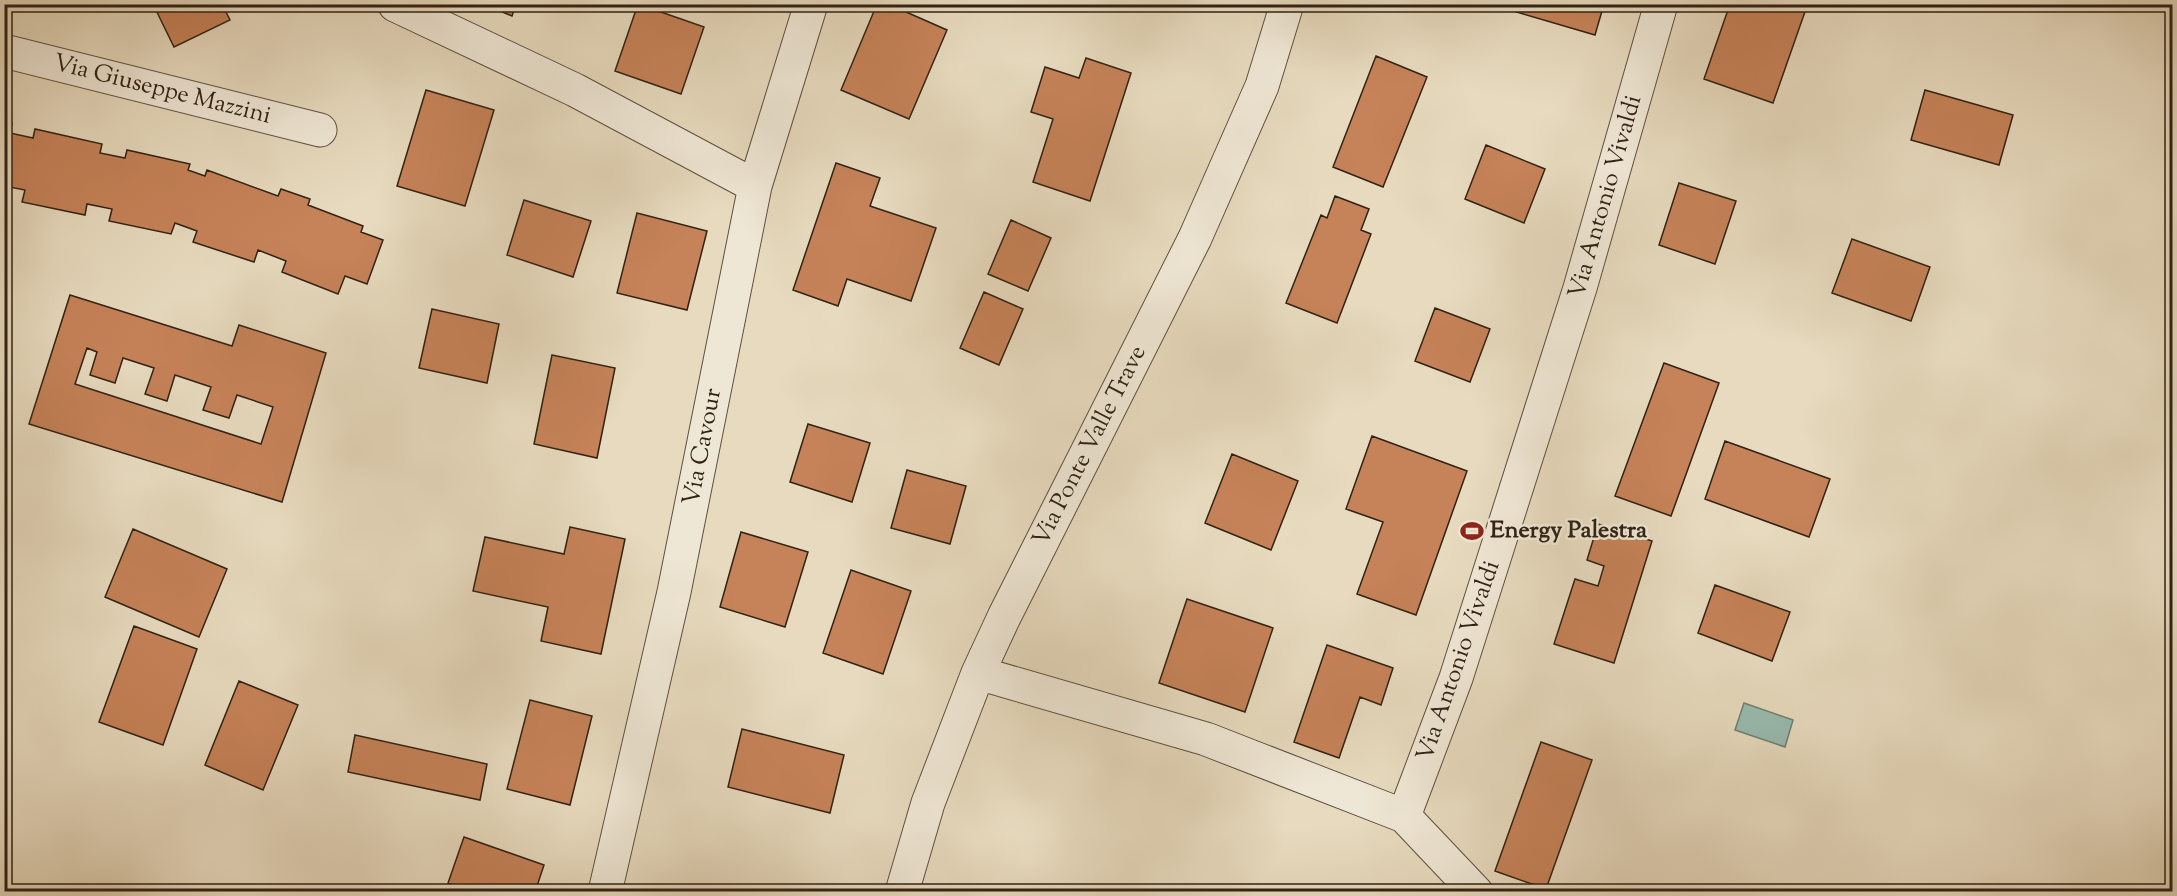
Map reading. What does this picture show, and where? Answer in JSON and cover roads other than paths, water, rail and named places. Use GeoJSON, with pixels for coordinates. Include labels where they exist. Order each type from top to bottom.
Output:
{"type":"FeatureCollection","features":[{"type":"Feature","properties":{"kind":"street","name":"Via Cavour"},"geometry":{"type":"LineString","coordinates":[[605,891],[674,592],[755,186],[810,4]]}},
{"type":"Feature","properties":{"kind":"street","name":"Via Ponte Valle Trave"},"geometry":{"type":"LineString","coordinates":[[902,891],[928,803],[978,673],[1195,238],[1262,86],[1287,4]]}},
{"type":"Feature","properties":{"kind":"street","name":"Via Antonio Vivaldi"},"geometry":{"type":"LineString","coordinates":[[1404,816],[1456,678],[1573,311],[1661,4]]}},
{"type":"Feature","properties":{"kind":"street"},"geometry":{"type":"LineString","coordinates":[[395,5],[575,90],[755,186]]}},
{"type":"Feature","properties":{"kind":"street","name":"Via Giuseppe Mazzini"},"geometry":{"type":"LineString","coordinates":[[4,51],[320,130]]}},
{"type":"Feature","properties":{"kind":"street"},"geometry":{"type":"LineString","coordinates":[[978,673],[1206,739],[1404,816],[1476,891]]}},
{"type":"Feature","properties":{"kind":"water"},"geometry":{"type":"Polygon","coordinates":[[[1744,703],[1793,720],[1785,747],[1735,730],[1744,703]]]}},
{"type":"Feature","properties":{"kind":"place","name":"Energy Palestra"},"geometry":{"type":"Point","coordinates":[1472,531]}}]}
